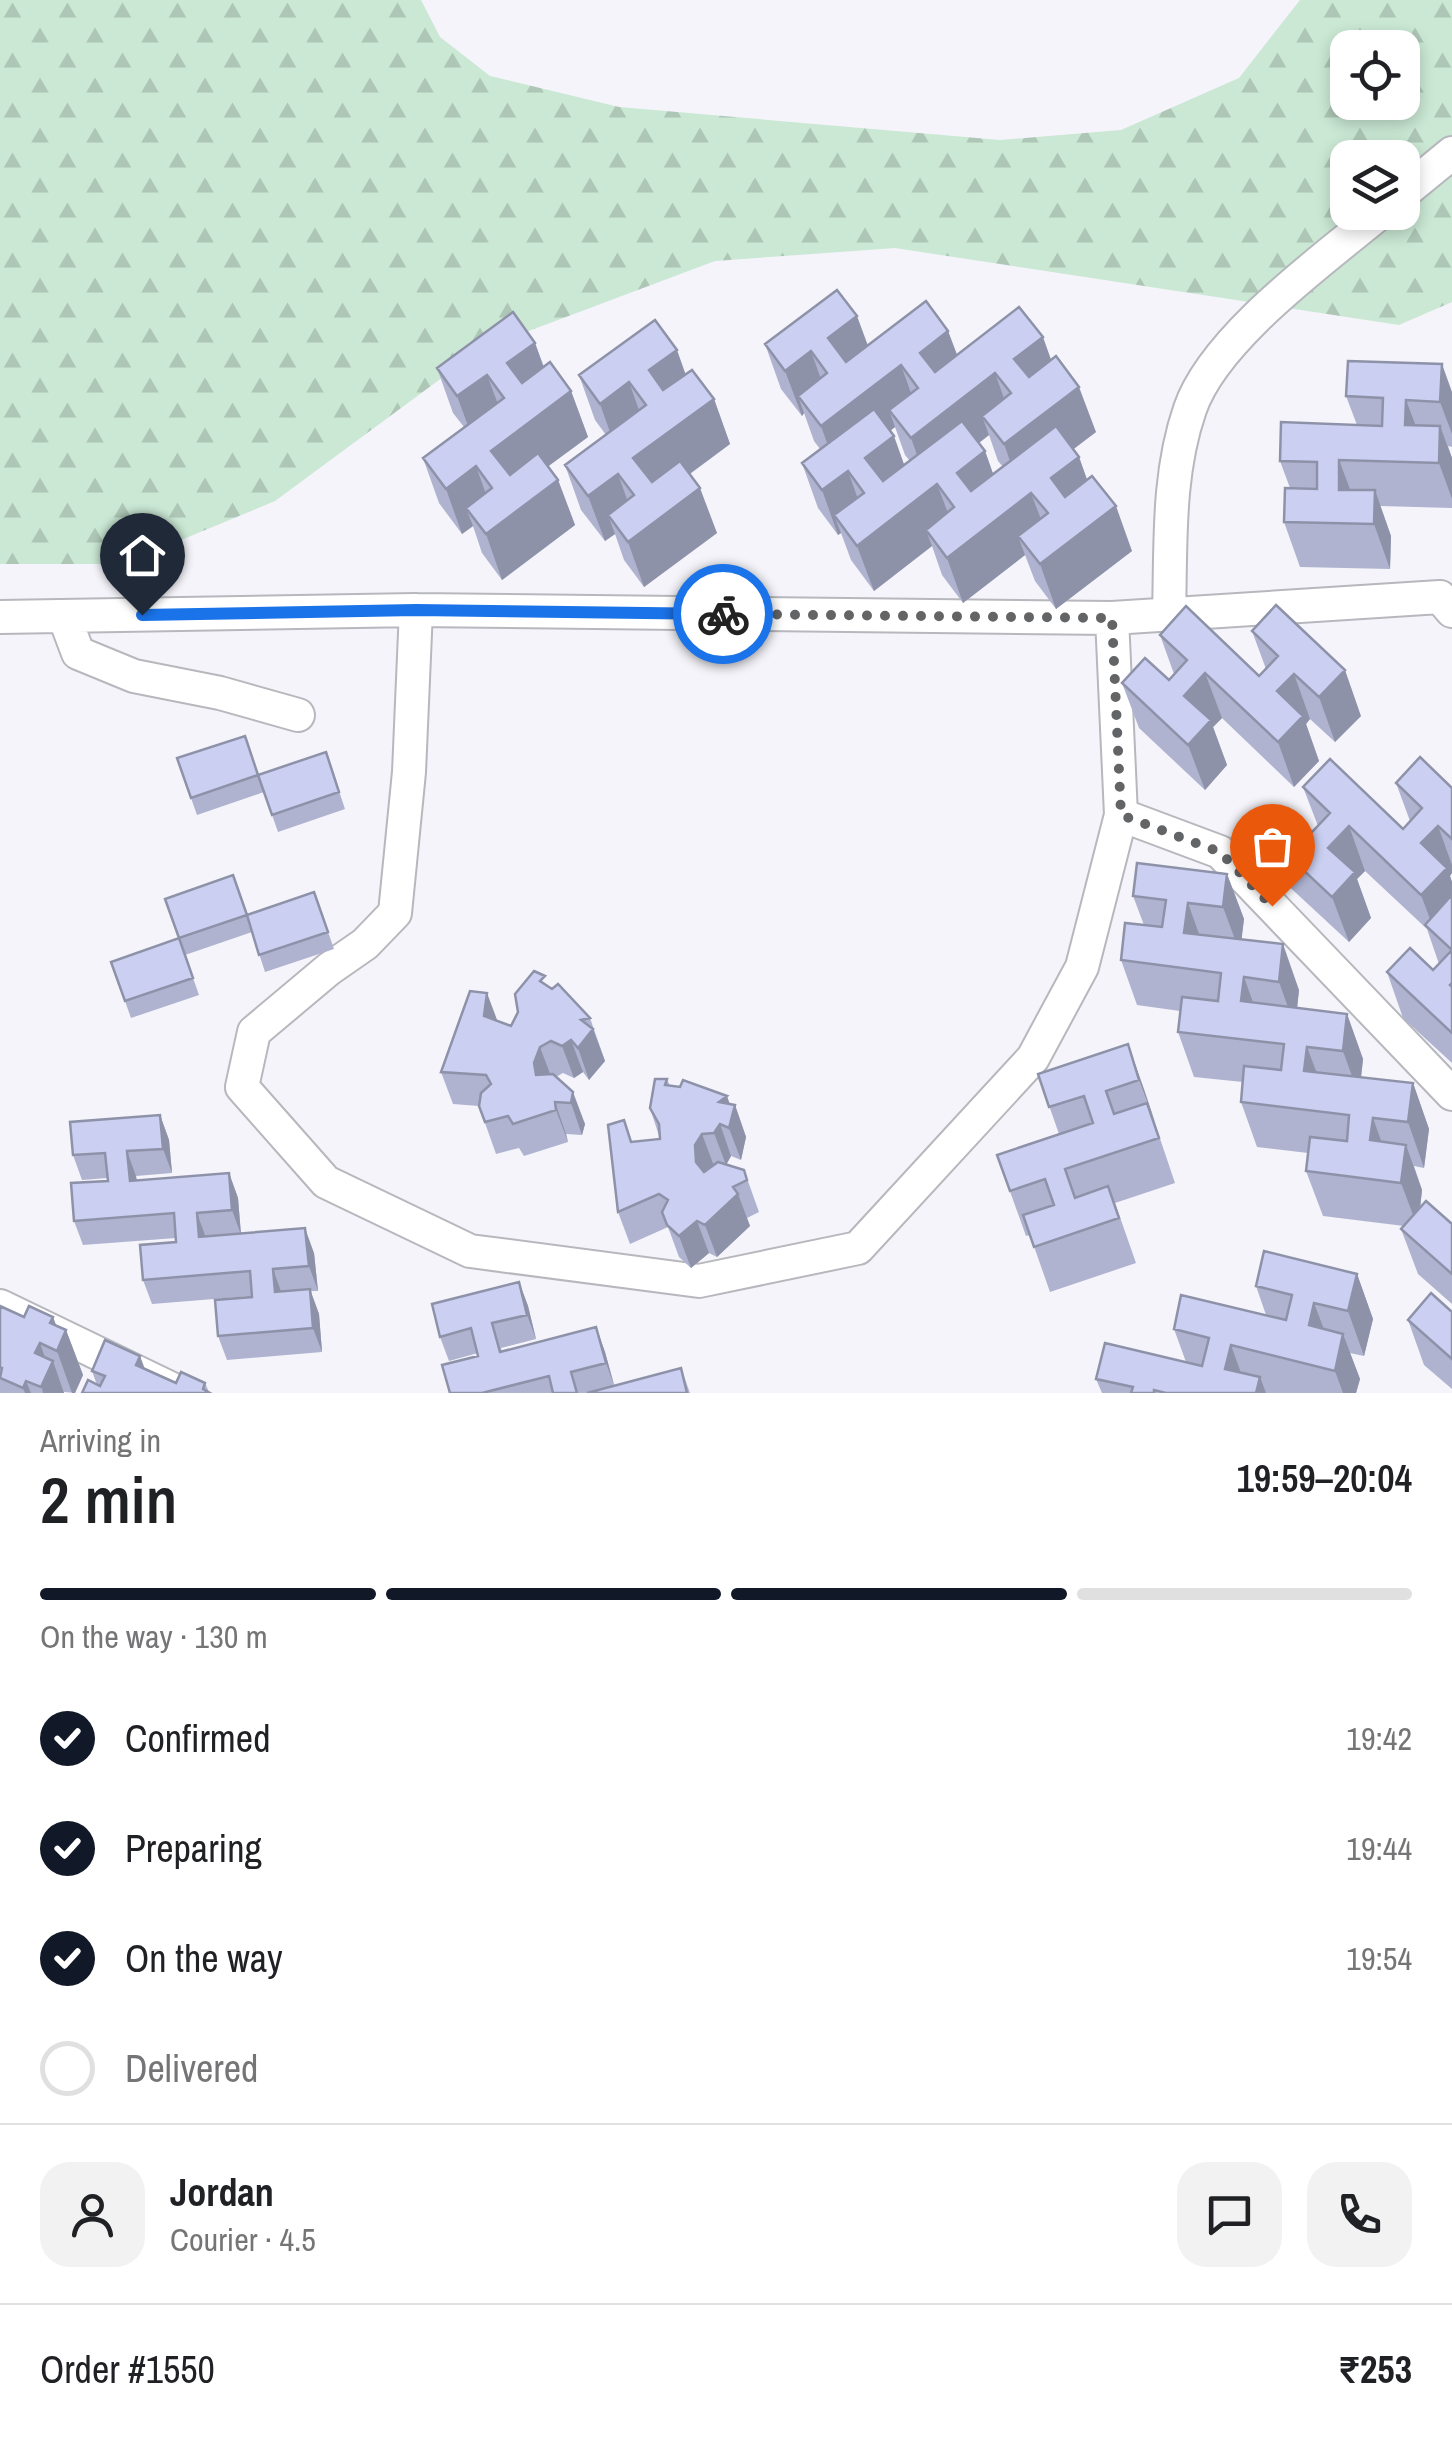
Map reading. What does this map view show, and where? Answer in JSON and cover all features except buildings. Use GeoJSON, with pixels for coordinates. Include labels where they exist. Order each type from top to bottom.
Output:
{"type":"FeatureCollection","features":[{"type":"Feature","properties":{"kind":"street"},"geometry":{"type":"LineString","coordinates":[[1420,179],[1452,153]]}},
{"type":"Feature","properties":{"kind":"street"},"geometry":{"type":"LineString","coordinates":[[1169,614],[1172,485],[1190,407],[1219,360],[1268,305],[1358,230]]}},
{"type":"Feature","properties":{"kind":"street"},"geometry":{"type":"LineString","coordinates":[[0,618],[416,610],[1112,618],[1440,597],[1452,611]]}},
{"type":"Feature","properties":{"kind":"street"},"geometry":{"type":"LineString","coordinates":[[416,610],[409,772],[395,913],[365,944],[328,969],[254,1032],[242,1086],[326,1182],[470,1251],[699,1282],[858,1248],[1034,1058],[1082,967],[1121,815],[1112,618]]}},
{"type":"Feature","properties":{"kind":"street"},"geometry":{"type":"LineString","coordinates":[[64,616],[78,653],[134,676],[220,693],[298,715]]}},
{"type":"Feature","properties":{"kind":"street"},"geometry":{"type":"LineString","coordinates":[[1121,815],[1220,852],[1452,1094]]}},
{"type":"Feature","properties":{"kind":"street"},"geometry":{"type":"LineString","coordinates":[[0,1306],[180,1393]]}},
{"type":"Feature","properties":{"kind":"street"},"geometry":{"type":"LineString","coordinates":[[96,1393],[110,1360]]}},
{"type":"Feature","properties":{"kind":"green space"},"geometry":{"type":"Polygon","coordinates":[[[0,0],[421,0],[440,37],[490,76],[619,107],[1000,140],[1121,130],[1239,78],[1300,0],[1452,0],[1452,302],[1399,325],[895,248],[715,261],[481,349],[275,501],[123,564],[0,564],[0,0]]]}},
{"type":"Feature","properties":{"kind":"way so far"},"geometry":{"type":"LineString","coordinates":[[723,614],[1112,618],[1121,815],[1220,852],[1272,906]]}},
{"type":"Feature","properties":{"kind":"route"},"geometry":{"type":"LineString","coordinates":[[142,615],[416,610],[723,614]]}}]}
